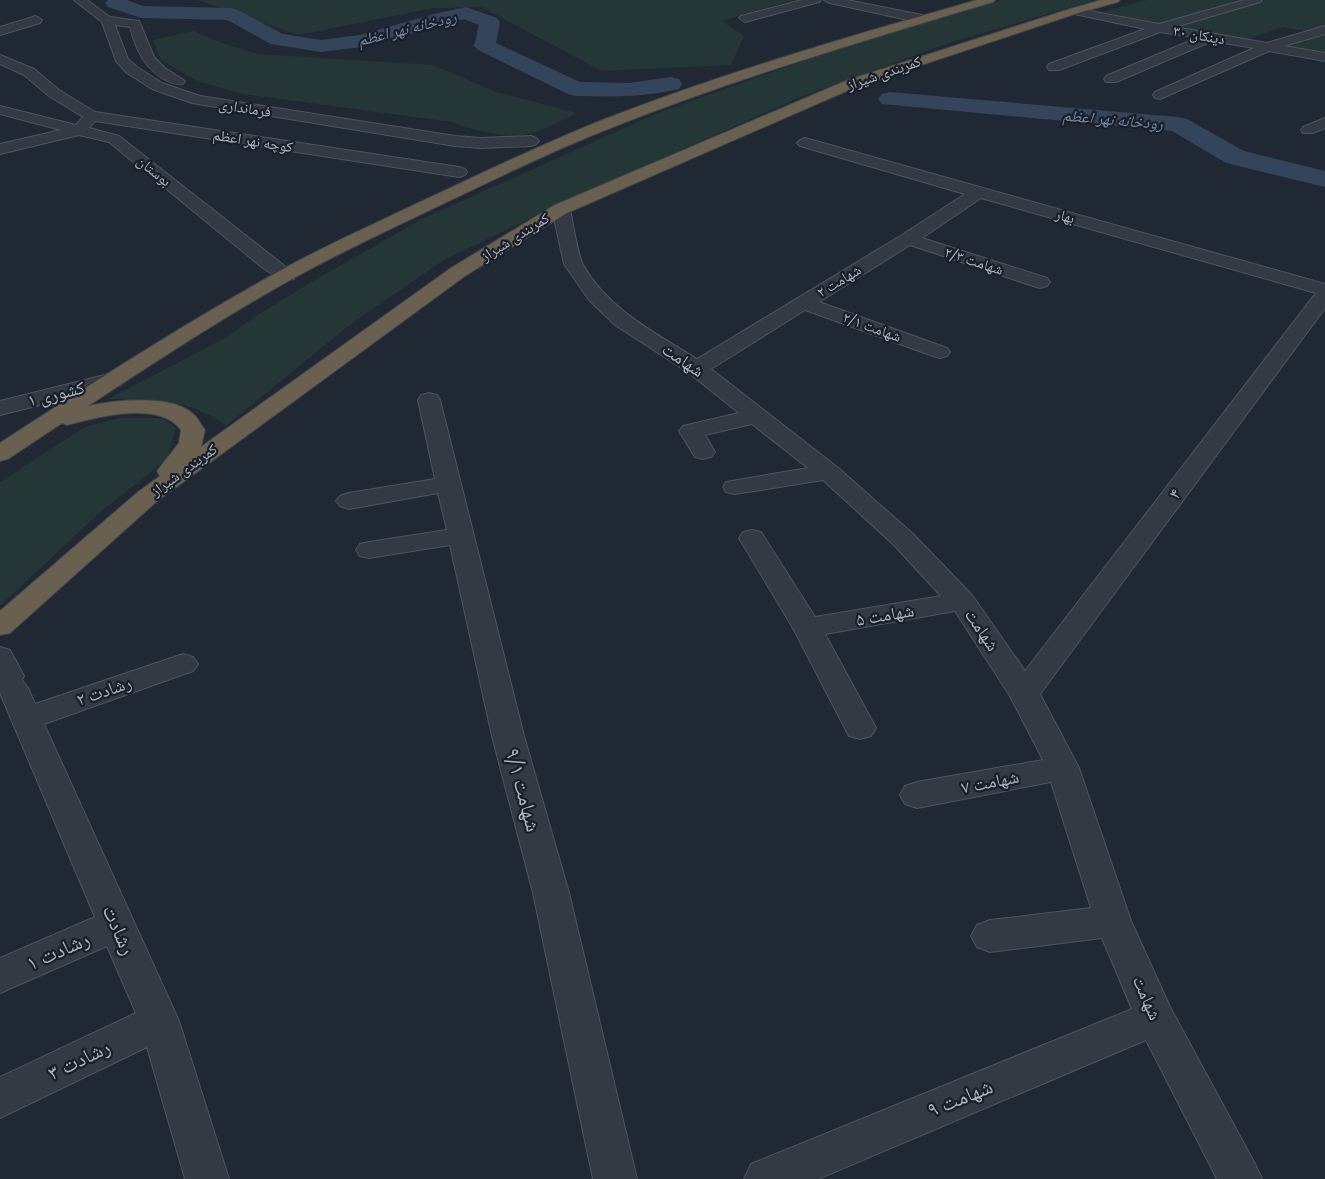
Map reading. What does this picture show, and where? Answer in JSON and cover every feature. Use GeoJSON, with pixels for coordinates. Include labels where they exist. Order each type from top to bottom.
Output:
{"type":"FeatureCollection","features":[{"type":"Feature","properties":{"kind":"highway"},"geometry":{"type":"LineString","coordinates":[[1,453],[188,332],[287,275],[554,146],[768,66],[989,0]]}},
{"type":"Feature","properties":{"kind":"highway","name":"کمربندی شیراز"},"geometry":{"type":"LineString","coordinates":[[0,626],[147,497],[458,272],[561,209],[852,83],[1074,11],[1114,0]]}},
{"type":"Feature","properties":{"kind":"highway"},"geometry":{"type":"LineString","coordinates":[[433,184],[568,127],[631,116]]}},
{"type":"Feature","properties":{"kind":"highway"},"geometry":{"type":"LineString","coordinates":[[1,453],[66,419],[91,410],[135,406],[164,410],[184,418],[193,430],[191,444],[147,497]]}},
{"type":"Feature","properties":{"kind":"street"},"geometry":{"type":"LineString","coordinates":[[80,0],[107,20],[135,24],[141,50],[159,71],[195,88],[250,100],[418,122],[531,141]]}},
{"type":"Feature","properties":{"kind":"street"},"geometry":{"type":"LineString","coordinates":[[745,18],[815,0]]}},
{"type":"Feature","properties":{"kind":"street"},"geometry":{"type":"LineString","coordinates":[[830,0],[922,19]]}},
{"type":"Feature","properties":{"kind":"street"},"geometry":{"type":"LineString","coordinates":[[1054,68],[1159,28],[1256,0]]}},
{"type":"Feature","properties":{"kind":"street"},"geometry":{"type":"LineString","coordinates":[[829,14],[858,6]]}},
{"type":"Feature","properties":{"kind":"street","name":"۳۰ دینکان"},"geometry":{"type":"LineString","coordinates":[[1074,11],[1267,48],[1325,57]]}},
{"type":"Feature","properties":{"kind":"street"},"geometry":{"type":"LineString","coordinates":[[0,31],[36,20]]}},
{"type":"Feature","properties":{"kind":"street","name":"فرمانداری"},"geometry":{"type":"LineString","coordinates":[[107,20],[122,61],[142,78],[197,100],[455,141],[481,143],[531,141]]}},
{"type":"Feature","properties":{"kind":"street"},"geometry":{"type":"LineString","coordinates":[[1160,95],[1267,48],[1325,30]]}},
{"type":"Feature","properties":{"kind":"street"},"geometry":{"type":"LineString","coordinates":[[1111,79],[1211,37]]}},
{"type":"Feature","properties":{"kind":"street"},"geometry":{"type":"LineString","coordinates":[[0,59],[29,72],[54,93],[91,116],[80,130],[0,149]]}},
{"type":"Feature","properties":{"kind":"street","name":"بوستان"},"geometry":{"type":"LineString","coordinates":[[0,110],[114,139],[277,260],[287,275]]}},
{"type":"Feature","properties":{"kind":"street","name":"کوچه نهر اعظم"},"geometry":{"type":"LineString","coordinates":[[91,116],[459,172]]}},
{"type":"Feature","properties":{"kind":"street"},"geometry":{"type":"LineString","coordinates":[[1308,130],[1325,122]]}},
{"type":"Feature","properties":{"kind":"street","name":"فرمانداری"},"geometry":{"type":"LineString","coordinates":[[455,141],[476,147],[482,156]]}},
{"type":"Feature","properties":{"kind":"street","name":"کوچه نهر اعظم"},"geometry":{"type":"LineString","coordinates":[[415,165],[449,161],[460,156],[464,151],[455,141]]}},
{"type":"Feature","properties":{"kind":"street","name":"بهار"},"geometry":{"type":"LineString","coordinates":[[805,143],[1325,290]]}},
{"type":"Feature","properties":{"kind":"street","name":"۲ شهامت"},"geometry":{"type":"LineString","coordinates":[[697,368],[908,239],[979,192]]}},
{"type":"Feature","properties":{"kind":"street","name":"شهامت"},"geometry":{"type":"LineString","coordinates":[[561,209],[573,264],[596,296],[622,322],[697,368],[828,472],[903,539],[962,601],[1024,693],[1063,768],[1113,921],[1155,1018],[1240,1179]]}},
{"type":"Feature","properties":{"kind":"street","name":"۲/۳ شهامت"},"geometry":{"type":"LineString","coordinates":[[908,239],[1040,282]]}},
{"type":"Feature","properties":{"kind":"street","name":"۴"},"geometry":{"type":"LineString","coordinates":[[1024,693],[1325,295]]}},
{"type":"Feature","properties":{"kind":"street","name":"۲/۱ شهامت"},"geometry":{"type":"LineString","coordinates":[[804,303],[940,352]]}},
{"type":"Feature","properties":{"kind":"street","name":"۱ کشوری"},"geometry":{"type":"LineString","coordinates":[[0,408],[112,380]]}},
{"type":"Feature","properties":{"kind":"street","name":"۹/۱ شهامت"},"geometry":{"type":"LineString","coordinates":[[429,400],[508,736],[551,893],[615,1179]]}},
{"type":"Feature","properties":{"kind":"street"},"geometry":{"type":"LineString","coordinates":[[703,452],[691,431],[756,416]]}},
{"type":"Feature","properties":{"kind":"street"},"geometry":{"type":"LineString","coordinates":[[735,487],[828,472]]}},
{"type":"Feature","properties":{"kind":"street"},"geometry":{"type":"LineString","coordinates":[[350,502],[448,484]]}},
{"type":"Feature","properties":{"kind":"street"},"geometry":{"type":"LineString","coordinates":[[369,550],[460,536]]}},
{"type":"Feature","properties":{"kind":"street"},"geometry":{"type":"LineString","coordinates":[[752,538],[807,628],[860,728]]}},
{"type":"Feature","properties":{"kind":"street","name":"۵ شهامت"},"geometry":{"type":"LineString","coordinates":[[807,628],[962,601]]}},
{"type":"Feature","properties":{"kind":"street","name":"۲ رشادت"},"geometry":{"type":"LineString","coordinates":[[12,685],[183,664]]}},
{"type":"Feature","properties":{"kind":"street","name":"رشادت"},"geometry":{"type":"LineString","coordinates":[[12,685],[159,1021],[207,1179]]}},
{"type":"Feature","properties":{"kind":"street","name":"۷ شهامت"},"geometry":{"type":"LineString","coordinates":[[917,796],[1063,768]]}},
{"type":"Feature","properties":{"kind":"street"},"geometry":{"type":"LineString","coordinates":[[990,936],[1113,921]]}},
{"type":"Feature","properties":{"kind":"street","name":"۱ رشادت"},"geometry":{"type":"LineString","coordinates":[[0,976],[116,925]]}},
{"type":"Feature","properties":{"kind":"street","name":"۹ شهامت"},"geometry":{"type":"LineString","coordinates":[[766,1179],[810,1171],[1155,1018]]}},
{"type":"Feature","properties":{"kind":"street","name":"۳ رشادت"},"geometry":{"type":"LineString","coordinates":[[0,1098],[159,1021]]}},
{"type":"Feature","properties":{"kind":"shaded area"},"geometry":{"type":"Polygon","coordinates":[[[198,0],[794,0],[722,21],[744,36],[731,65],[602,71],[481,7],[433,8],[298,35],[198,0]]]}},
{"type":"Feature","properties":{"kind":"shaded area"},"geometry":{"type":"Polygon","coordinates":[[[1002,0],[1095,0],[949,43],[801,97],[596,187],[444,260],[352,323],[226,426],[199,410],[184,405],[170,402],[108,399],[225,338],[256,316],[313,281],[422,219],[655,114],[852,43],[1002,0]]]}},
{"type":"Feature","properties":{"kind":"shaded area"},"geometry":{"type":"Polygon","coordinates":[[[1147,0],[1325,0],[1325,53],[1277,46],[1309,32],[1283,27],[1246,40],[1102,12],[1147,0]]]}},
{"type":"Feature","properties":{"kind":"shaded area"},"geometry":{"type":"Polygon","coordinates":[[[194,31],[222,43],[258,54],[433,65],[496,92],[577,113],[534,132],[510,136],[452,122],[243,94],[197,81],[161,60],[153,40],[194,31]]]}},
{"type":"Feature","properties":{"kind":"shaded area"},"geometry":{"type":"Polygon","coordinates":[[[120,418],[162,418],[176,428],[167,459],[98,514],[0,606],[0,482],[85,427],[120,418]]]}},
{"type":"Feature","properties":{"kind":"waterway","name":"رودخانه نهر اعظم"},"geometry":{"type":"LineString","coordinates":[[118,0],[115,3],[141,12],[231,14],[278,40],[321,46],[362,41],[441,18],[466,13],[490,22],[485,46],[576,89],[629,90],[671,84]]}},
{"type":"Feature","properties":{"kind":"waterway","name":"رودخانه نهر اعظم"},"geometry":{"type":"LineString","coordinates":[[890,99],[1178,124],[1235,157],[1325,179]]}}]}
